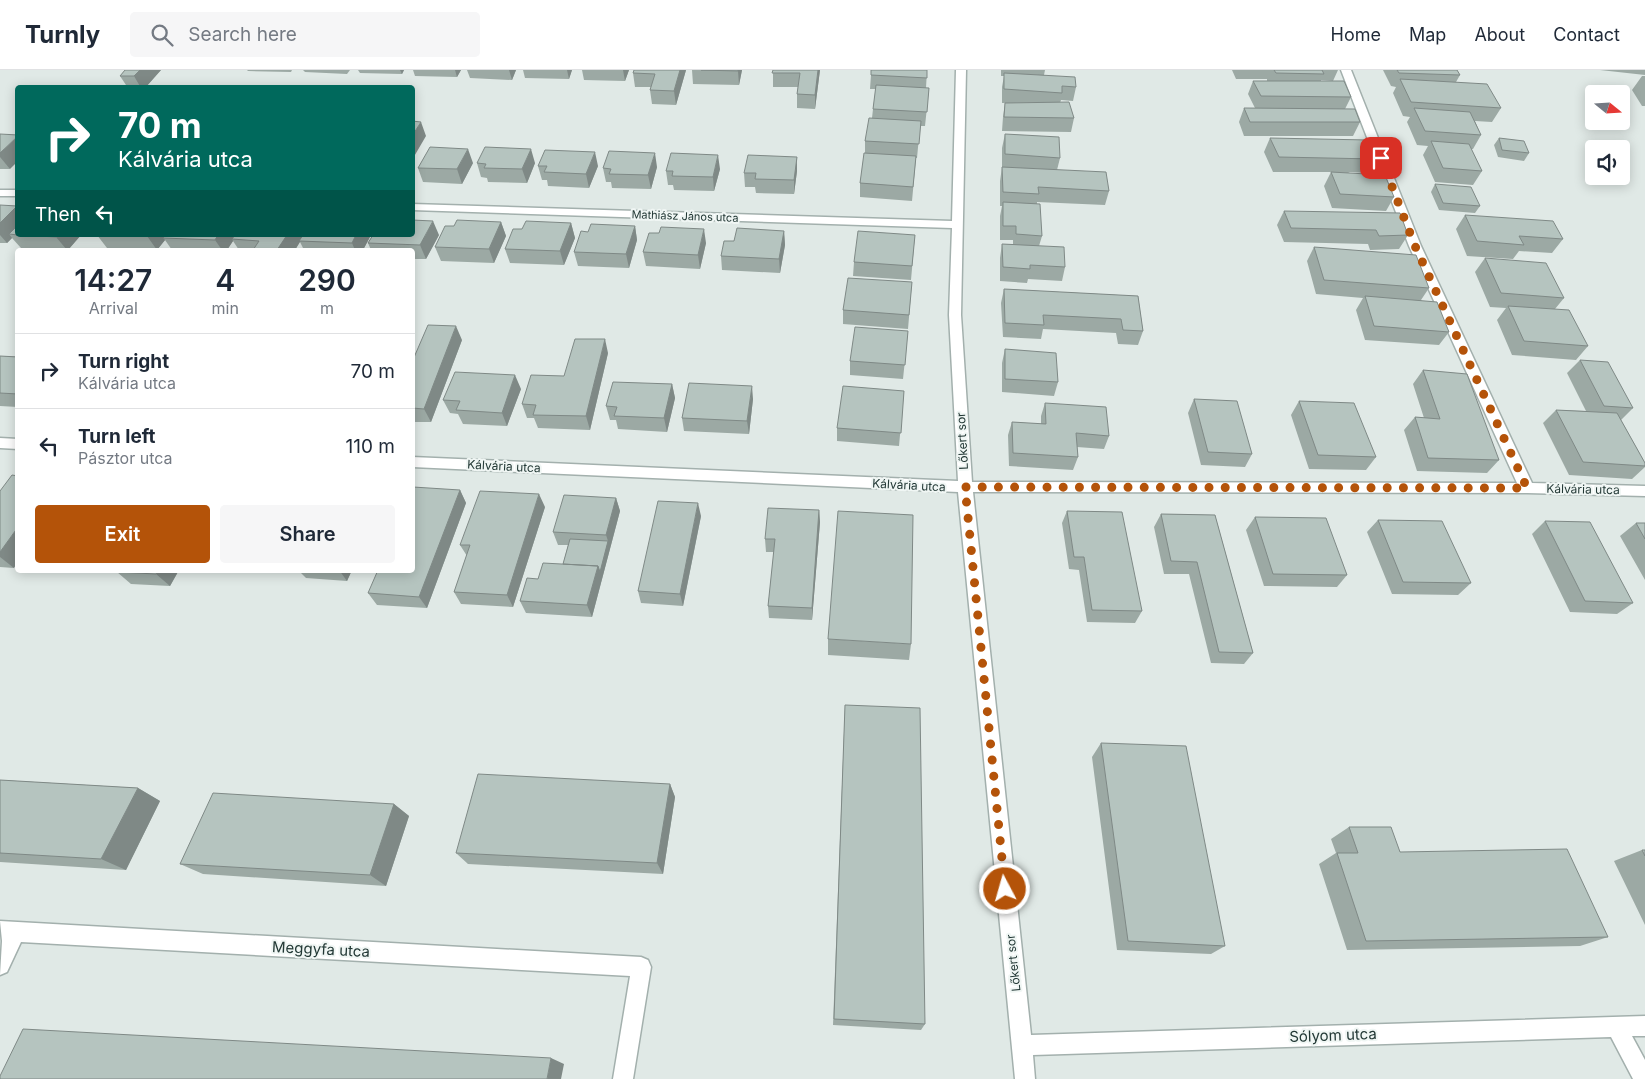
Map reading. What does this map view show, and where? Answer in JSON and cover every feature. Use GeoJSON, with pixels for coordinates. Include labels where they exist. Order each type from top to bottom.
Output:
{"type":"FeatureCollection","features":[{"type":"Feature","properties":{"kind":"street","name":"Lőkert sor"},"geometry":{"type":"LineString","coordinates":[[961,70],[955,315],[965,487],[1025,1079]]}},
{"type":"Feature","properties":{"kind":"street"},"geometry":{"type":"LineString","coordinates":[[1346,70],[1415,246],[1527,488]]}},
{"type":"Feature","properties":{"kind":"street"},"geometry":{"type":"LineString","coordinates":[[0,193],[15,193]]}},
{"type":"Feature","properties":{"kind":"street","name":"Mathiász János utca"},"geometry":{"type":"LineString","coordinates":[[415,207],[958,225]]}},
{"type":"Feature","properties":{"kind":"street"},"geometry":{"type":"LineString","coordinates":[[0,443],[15,444]]}},
{"type":"Feature","properties":{"kind":"street","name":"Kálvária utca"},"geometry":{"type":"LineString","coordinates":[[415,462],[965,487],[1527,488],[1645,491]]}},
{"type":"Feature","properties":{"kind":"street"},"geometry":{"type":"LineString","coordinates":[[0,965],[8,932]]}},
{"type":"Feature","properties":{"kind":"street","name":"Meggyfa utca"},"geometry":{"type":"LineString","coordinates":[[8,932],[641,967],[623,1079]]}},
{"type":"Feature","properties":{"kind":"street"},"geometry":{"type":"LineString","coordinates":[[1616,1026],[1644,1079]]}},
{"type":"Feature","properties":{"kind":"street","name":"Sólyom utca"},"geometry":{"type":"LineString","coordinates":[[1021,1045],[1645,1026]]}},
{"type":"Feature","properties":{"kind":"building"},"geometry":{"type":"Polygon","coordinates":[[[125,70],[140,70],[134,76],[120,76],[125,70]]]}},
{"type":"Feature","properties":{"kind":"building"},"geometry":{"type":"Polygon","coordinates":[[[634,70],[680,70],[674,91],[650,90],[655,74],[633,73],[634,70]]]}},
{"type":"Feature","properties":{"kind":"building"},"geometry":{"type":"Polygon","coordinates":[[[701,70],[738,70],[738,71],[701,70]]]}},
{"type":"Feature","properties":{"kind":"building"},"geometry":{"type":"Polygon","coordinates":[[[773,70],[818,70],[815,95],[797,94],[800,73],[772,73],[773,70]]]}},
{"type":"Feature","properties":{"kind":"building"},"geometry":{"type":"Polygon","coordinates":[[[871,70],[927,70],[927,78],[871,75],[871,70]]]}},
{"type":"Feature","properties":{"kind":"building"},"geometry":{"type":"Polygon","coordinates":[[[1274,70],[1322,70],[1324,74],[1276,73],[1274,70]]]}},
{"type":"Feature","properties":{"kind":"building"},"geometry":{"type":"Polygon","coordinates":[[[1397,70],[1457,70],[1460,75],[1399,73],[1397,70]]]}},
{"type":"Feature","properties":{"kind":"building"},"geometry":{"type":"Polygon","coordinates":[[[1004,73],[1075,77],[1076,87],[1062,86],[1062,93],[1004,89],[1004,73]]]}},
{"type":"Feature","properties":{"kind":"building"},"geometry":{"type":"Polygon","coordinates":[[[1400,79],[1487,84],[1501,108],[1411,102],[1400,79]]]}},
{"type":"Feature","properties":{"kind":"building"},"geometry":{"type":"Polygon","coordinates":[[[1253,81],[1344,81],[1351,97],[1261,96],[1253,81]]]}},
{"type":"Feature","properties":{"kind":"building"},"geometry":{"type":"Polygon","coordinates":[[[876,85],[929,88],[927,112],[873,109],[876,85]]]}},
{"type":"Feature","properties":{"kind":"building"},"geometry":{"type":"Polygon","coordinates":[[[1069,102],[1074,118],[1004,117],[1005,103],[1069,102]]]}},
{"type":"Feature","properties":{"kind":"building"},"geometry":{"type":"Polygon","coordinates":[[[1244,108],[1355,109],[1360,122],[1250,122],[1244,108]]]}},
{"type":"Feature","properties":{"kind":"building"},"geometry":{"type":"Polygon","coordinates":[[[1414,108],[1470,112],[1481,135],[1425,131],[1414,108]]]}},
{"type":"Feature","properties":{"kind":"building"},"geometry":{"type":"Polygon","coordinates":[[[869,118],[921,121],[919,144],[865,141],[869,118]]]}},
{"type":"Feature","properties":{"kind":"building"},"geometry":{"type":"Polygon","coordinates":[[[415,121],[421,122],[415,131],[415,121]]]}},
{"type":"Feature","properties":{"kind":"building"},"geometry":{"type":"Polygon","coordinates":[[[0,134],[15,135],[15,139],[0,153],[0,134]]]}},
{"type":"Feature","properties":{"kind":"building"},"geometry":{"type":"Polygon","coordinates":[[[1005,134],[1059,137],[1060,158],[1005,154],[1005,134]]]}},
{"type":"Feature","properties":{"kind":"building"},"geometry":{"type":"Polygon","coordinates":[[[1270,138],[1368,140],[1375,159],[1279,157],[1270,138]]]}},
{"type":"Feature","properties":{"kind":"building"},"geometry":{"type":"Polygon","coordinates":[[[1499,138],[1524,141],[1529,153],[1502,150],[1499,138]]]}},
{"type":"Feature","properties":{"kind":"building"},"geometry":{"type":"Polygon","coordinates":[[[1431,141],[1469,144],[1482,171],[1443,168],[1431,141]]]}},
{"type":"Feature","properties":{"kind":"building"},"geometry":{"type":"Polygon","coordinates":[[[430,147],[468,149],[457,169],[418,168],[430,147]]]}},
{"type":"Feature","properties":{"kind":"building"},"geometry":{"type":"Polygon","coordinates":[[[485,147],[531,149],[522,169],[484,168],[486,164],[477,163],[485,147]]]}},
{"type":"Feature","properties":{"kind":"building"},"geometry":{"type":"Polygon","coordinates":[[[545,150],[595,152],[586,174],[544,172],[547,166],[538,166],[545,150]]]}},
{"type":"Feature","properties":{"kind":"building"},"geometry":{"type":"Polygon","coordinates":[[[609,151],[655,153],[648,175],[609,174],[611,169],[603,168],[609,151]]]}},
{"type":"Feature","properties":{"kind":"building"},"geometry":{"type":"Polygon","coordinates":[[[671,153],[718,155],[713,177],[672,176],[673,171],[666,171],[671,153]]]}},
{"type":"Feature","properties":{"kind":"building"},"geometry":{"type":"Polygon","coordinates":[[[864,153],[916,156],[913,187],[860,183],[864,153]]]}},
{"type":"Feature","properties":{"kind":"building"},"geometry":{"type":"Polygon","coordinates":[[[748,155],[797,157],[794,180],[755,179],[756,173],[744,173],[748,155]]]}},
{"type":"Feature","properties":{"kind":"building"},"geometry":{"type":"Polygon","coordinates":[[[1002,167],[1106,172],[1109,191],[1038,187],[1039,194],[1003,192],[1002,167]]]}},
{"type":"Feature","properties":{"kind":"building"},"geometry":{"type":"Polygon","coordinates":[[[1331,172],[1385,175],[1394,197],[1340,194],[1331,172]]]}},
{"type":"Feature","properties":{"kind":"building"},"geometry":{"type":"Polygon","coordinates":[[[1435,184],[1471,187],[1480,206],[1443,203],[1435,184]]]}},
{"type":"Feature","properties":{"kind":"building"},"geometry":{"type":"Polygon","coordinates":[[[1003,202],[1040,204],[1042,236],[1016,234],[1016,226],[1003,226],[1003,202]]]}},
{"type":"Feature","properties":{"kind":"building"},"geometry":{"type":"Polygon","coordinates":[[[0,205],[15,206],[15,208],[0,223],[0,205]]]}},
{"type":"Feature","properties":{"kind":"building"},"geometry":{"type":"Polygon","coordinates":[[[1284,211],[1400,213],[1408,235],[1379,236],[1376,230],[1291,228],[1284,211]]]}},
{"type":"Feature","properties":{"kind":"building"},"geometry":{"type":"Polygon","coordinates":[[[1465,215],[1553,221],[1563,239],[1519,236],[1524,245],[1477,241],[1465,215]]]}},
{"type":"Feature","properties":{"kind":"building"},"geometry":{"type":"Polygon","coordinates":[[[415,220],[433,221],[420,245],[368,243],[372,237],[415,237],[415,220]]]}},
{"type":"Feature","properties":{"kind":"building"},"geometry":{"type":"Polygon","coordinates":[[[457,220],[501,222],[489,249],[435,247],[445,226],[454,226],[457,220]]]}},
{"type":"Feature","properties":{"kind":"building"},"geometry":{"type":"Polygon","coordinates":[[[526,221],[571,223],[560,251],[505,249],[513,229],[522,229],[526,221]]]}},
{"type":"Feature","properties":{"kind":"building"},"geometry":{"type":"Polygon","coordinates":[[[591,224],[635,226],[626,254],[574,252],[581,231],[588,232],[591,224]]]}},
{"type":"Feature","properties":{"kind":"building"},"geometry":{"type":"Polygon","coordinates":[[[661,227],[704,229],[698,255],[643,252],[649,233],[659,233],[661,227]]]}},
{"type":"Feature","properties":{"kind":"building"},"geometry":{"type":"Polygon","coordinates":[[[15,228],[15,235],[9,234],[15,228]]]}},
{"type":"Feature","properties":{"kind":"building"},"geometry":{"type":"Polygon","coordinates":[[[737,228],[784,231],[779,259],[721,256],[724,241],[734,241],[737,228]]]}},
{"type":"Feature","properties":{"kind":"building"},"geometry":{"type":"Polygon","coordinates":[[[858,231],[915,235],[912,266],[854,262],[858,231]]]}},
{"type":"Feature","properties":{"kind":"building"},"geometry":{"type":"Polygon","coordinates":[[[164,237],[217,237],[215,240],[164,237]]]}},
{"type":"Feature","properties":{"kind":"building"},"geometry":{"type":"Polygon","coordinates":[[[234,237],[286,237],[278,248],[254,248],[259,241],[232,239],[234,237]]]}},
{"type":"Feature","properties":{"kind":"building"},"geometry":{"type":"Polygon","coordinates":[[[302,237],[355,237],[352,243],[299,241],[302,237]]]}},
{"type":"Feature","properties":{"kind":"building"},"geometry":{"type":"Polygon","coordinates":[[[1002,244],[1064,247],[1065,267],[1030,265],[1030,269],[1003,267],[1002,244]]]}},
{"type":"Feature","properties":{"kind":"building"},"geometry":{"type":"Polygon","coordinates":[[[1314,247],[1416,255],[1429,288],[1324,280],[1314,247]]]}},
{"type":"Feature","properties":{"kind":"building"},"geometry":{"type":"Polygon","coordinates":[[[1485,258],[1546,263],[1564,298],[1501,293],[1485,258]]]}},
{"type":"Feature","properties":{"kind":"building"},"geometry":{"type":"Polygon","coordinates":[[[848,278],[912,282],[909,315],[843,310],[848,278]]]}},
{"type":"Feature","properties":{"kind":"building"},"geometry":{"type":"Polygon","coordinates":[[[1004,289],[1138,296],[1143,331],[1123,330],[1121,319],[1043,315],[1044,325],[1005,323],[1004,289]]]}},
{"type":"Feature","properties":{"kind":"building"},"geometry":{"type":"Polygon","coordinates":[[[1365,296],[1437,302],[1449,332],[1374,326],[1365,296]]]}},
{"type":"Feature","properties":{"kind":"building"},"geometry":{"type":"Polygon","coordinates":[[[1508,306],[1569,310],[1588,346],[1524,341],[1508,306]]]}},
{"type":"Feature","properties":{"kind":"building"},"geometry":{"type":"Polygon","coordinates":[[[428,325],[456,326],[424,409],[415,408],[415,355],[428,325]]]}},
{"type":"Feature","properties":{"kind":"building"},"geometry":{"type":"Polygon","coordinates":[[[855,327],[908,331],[905,365],[850,361],[855,327]]]}},
{"type":"Feature","properties":{"kind":"building"},"geometry":{"type":"Polygon","coordinates":[[[575,339],[605,339],[586,416],[533,415],[536,405],[522,404],[531,375],[564,376],[575,339]]]}},
{"type":"Feature","properties":{"kind":"building"},"geometry":{"type":"Polygon","coordinates":[[[1005,349],[1056,353],[1058,382],[1005,379],[1005,349]]]}},
{"type":"Feature","properties":{"kind":"building"},"geometry":{"type":"Polygon","coordinates":[[[0,356],[15,357],[15,394],[0,393],[0,356]]]}},
{"type":"Feature","properties":{"kind":"building"},"geometry":{"type":"Polygon","coordinates":[[[1580,360],[1608,362],[1633,408],[1604,406],[1580,360]]]}},
{"type":"Feature","properties":{"kind":"building"},"geometry":{"type":"Polygon","coordinates":[[[1423,370],[1467,374],[1499,460],[1428,458],[1415,417],[1440,419],[1423,370]]]}},
{"type":"Feature","properties":{"kind":"building"},"geometry":{"type":"Polygon","coordinates":[[[455,372],[515,375],[502,413],[456,410],[460,401],[443,400],[455,372]]]}},
{"type":"Feature","properties":{"kind":"building"},"geometry":{"type":"Polygon","coordinates":[[[613,382],[672,384],[664,418],[614,416],[617,407],[606,406],[613,382]]]}},
{"type":"Feature","properties":{"kind":"building"},"geometry":{"type":"Polygon","coordinates":[[[689,383],[752,386],[747,421],[682,418],[689,383]]]}},
{"type":"Feature","properties":{"kind":"building"},"geometry":{"type":"Polygon","coordinates":[[[843,386],[904,391],[901,433],[837,428],[843,386]]]}},
{"type":"Feature","properties":{"kind":"building"},"geometry":{"type":"Polygon","coordinates":[[[1194,399],[1237,401],[1252,454],[1208,452],[1194,399]]]}},
{"type":"Feature","properties":{"kind":"building"},"geometry":{"type":"Polygon","coordinates":[[[1299,401],[1354,403],[1376,457],[1318,455],[1299,401]]]}},
{"type":"Feature","properties":{"kind":"building"},"geometry":{"type":"Polygon","coordinates":[[[1045,403],[1106,407],[1109,436],[1076,433],[1078,457],[1013,453],[1012,422],[1046,424],[1045,403]]]}},
{"type":"Feature","properties":{"kind":"building"},"geometry":{"type":"Polygon","coordinates":[[[1556,410],[1617,413],[1645,466],[1583,462],[1556,410]]]}},
{"type":"Feature","properties":{"kind":"building"},"geometry":{"type":"Polygon","coordinates":[[[12,475],[15,476],[15,531],[0,552],[0,491],[12,475]]]}},
{"type":"Feature","properties":{"kind":"building"},"geometry":{"type":"Polygon","coordinates":[[[415,487],[460,490],[419,597],[368,593],[377,573],[415,573],[415,487]]]}},
{"type":"Feature","properties":{"kind":"building"},"geometry":{"type":"Polygon","coordinates":[[[480,491],[539,494],[507,595],[454,592],[470,545],[460,545],[480,491]]]}},
{"type":"Feature","properties":{"kind":"building"},"geometry":{"type":"Polygon","coordinates":[[[564,495],[616,498],[606,535],[553,532],[564,495]]]}},
{"type":"Feature","properties":{"kind":"building"},"geometry":{"type":"Polygon","coordinates":[[[658,501],[698,503],[680,594],[638,591],[658,501]]]}},
{"type":"Feature","properties":{"kind":"building"},"geometry":{"type":"Polygon","coordinates":[[[768,508],[819,510],[812,608],[768,606],[775,539],[765,539],[768,508]]]}},
{"type":"Feature","properties":{"kind":"building"},"geometry":{"type":"Polygon","coordinates":[[[838,511],[913,515],[911,644],[828,639],[838,511]]]}},
{"type":"Feature","properties":{"kind":"building"},"geometry":{"type":"Polygon","coordinates":[[[1067,511],[1122,512],[1142,611],[1092,610],[1084,557],[1074,557],[1067,511]]]}},
{"type":"Feature","properties":{"kind":"building"},"geometry":{"type":"Polygon","coordinates":[[[1161,514],[1215,515],[1253,653],[1219,652],[1197,562],[1171,561],[1161,514]]]}},
{"type":"Feature","properties":{"kind":"building"},"geometry":{"type":"Polygon","coordinates":[[[1255,517],[1326,518],[1347,575],[1273,574],[1255,517]]]}},
{"type":"Feature","properties":{"kind":"building"},"geometry":{"type":"Polygon","coordinates":[[[1378,520],[1442,521],[1471,583],[1403,582],[1378,520]]]}},
{"type":"Feature","properties":{"kind":"building"},"geometry":{"type":"Polygon","coordinates":[[[1545,521],[1590,522],[1633,603],[1585,601],[1545,521]]]}},
{"type":"Feature","properties":{"kind":"building"},"geometry":{"type":"Polygon","coordinates":[[[1636,523],[1645,523],[1645,539],[1636,523]]]}},
{"type":"Feature","properties":{"kind":"building"},"geometry":{"type":"Polygon","coordinates":[[[570,539],[608,541],[600,572],[598,566],[563,564],[570,539]]]}},
{"type":"Feature","properties":{"kind":"building"},"geometry":{"type":"Polygon","coordinates":[[[543,563],[598,566],[587,605],[520,601],[527,578],[538,579],[543,563]]]}},
{"type":"Feature","properties":{"kind":"building"},"geometry":{"type":"Polygon","coordinates":[[[845,705],[920,708],[925,1024],[834,1019],[845,705]]]}},
{"type":"Feature","properties":{"kind":"building"},"geometry":{"type":"Polygon","coordinates":[[[1101,743],[1186,746],[1225,946],[1128,941],[1101,743]]]}},
{"type":"Feature","properties":{"kind":"building"},"geometry":{"type":"Polygon","coordinates":[[[478,774],[670,784],[657,863],[456,853],[478,774]]]}},
{"type":"Feature","properties":{"kind":"building"},"geometry":{"type":"Polygon","coordinates":[[[0,780],[138,788],[101,859],[0,853],[0,780]]]}},
{"type":"Feature","properties":{"kind":"building"},"geometry":{"type":"Polygon","coordinates":[[[213,793],[394,804],[370,875],[180,864],[213,793]]]}},
{"type":"Feature","properties":{"kind":"building"},"geometry":{"type":"Polygon","coordinates":[[[1349,827],[1391,827],[1400,852],[1567,849],[1608,937],[1366,941],[1337,853],[1358,853],[1349,827]]]}},
{"type":"Feature","properties":{"kind":"building"},"geometry":{"type":"Polygon","coordinates":[[[23,1029],[551,1058],[547,1079],[0,1079],[23,1029]]]}},
{"type":"Feature","properties":{"kind":"route"},"geometry":{"type":"LineString","coordinates":[[1005,889],[965,487],[1527,488],[1415,246],[1381,158]]}}]}
